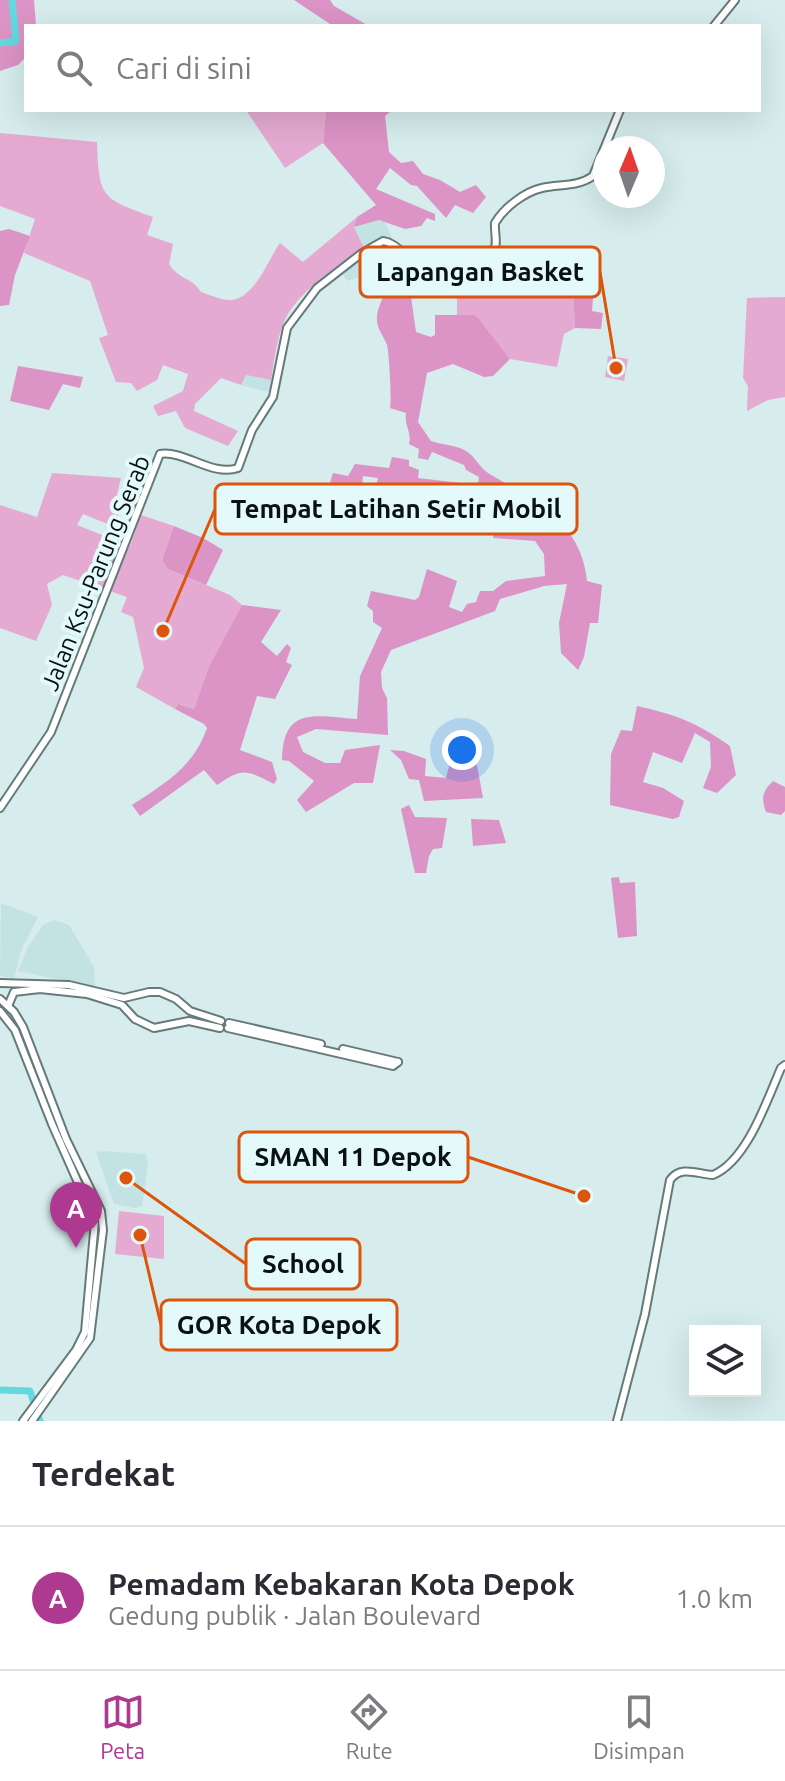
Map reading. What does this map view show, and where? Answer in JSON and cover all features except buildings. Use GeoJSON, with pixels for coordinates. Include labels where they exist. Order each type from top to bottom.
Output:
{"type":"FeatureCollection","features":[{"type":"Feature","properties":{"kind":"street"},"geometry":{"type":"LineString","coordinates":[[716,24],[735,0]]}},
{"type":"Feature","properties":{"kind":"street","name":"Jalan Ksu-Parung Serab"},"geometry":{"type":"LineString","coordinates":[[0,808],[51,732],[159,455],[164,452],[227,470],[239,468],[252,430],[273,397],[287,328],[317,288],[382,241],[391,243],[424,265],[475,262],[490,255],[496,246],[495,223],[511,205],[535,190],[580,183],[593,176],[619,112]]}},
{"type":"Feature","properties":{"kind":"street"},"geometry":{"type":"LineString","coordinates":[[0,983],[69,985],[114,999],[128,1008],[135,1019],[154,1028],[189,1021],[224,1025],[398,1062],[393,1066],[224,1025],[190,1011],[176,999],[160,992],[114,999]]}},
{"type":"Feature","properties":{"kind":"street"},"geometry":{"type":"LineString","coordinates":[[8,1006],[14,992],[27,989],[99,995]]}},
{"type":"Feature","properties":{"kind":"street"},"geometry":{"type":"LineString","coordinates":[[128,1008],[131,997]]}},
{"type":"Feature","properties":{"kind":"street"},"geometry":{"type":"LineString","coordinates":[[0,999],[23,1027],[66,1139],[101,1211],[103,1230],[97,1248],[85,1332],[28,1420]]}},
{"type":"Feature","properties":{"kind":"street"},"geometry":{"type":"LineString","coordinates":[[0,1011],[15,1030],[52,1124],[93,1214],[97,1248]]}},
{"type":"Feature","properties":{"kind":"street"},"geometry":{"type":"LineString","coordinates":[[189,1021],[190,1011]]}},
{"type":"Feature","properties":{"kind":"street"},"geometry":{"type":"LineString","coordinates":[[617,1421],[645,1314],[670,1180],[683,1171],[713,1175],[726,1165],[754,1129],[785,1065]]}},
{"type":"Feature","properties":{"kind":"shaded area"},"geometry":{"type":"Polygon","coordinates":[[[0,0],[34,0],[36,24],[24,24],[24,59],[18,65],[0,71],[0,0]]]}},
{"type":"Feature","properties":{"kind":"shaded area"},"geometry":{"type":"Polygon","coordinates":[[[294,0],[330,0],[334,6],[366,24],[330,24],[294,0]]]}},
{"type":"Feature","properties":{"kind":"shaded area"},"geometry":{"type":"Polygon","coordinates":[[[247,112],[326,112],[323,143],[285,168],[247,112]]]}},
{"type":"Feature","properties":{"kind":"shaded area"},"geometry":{"type":"Polygon","coordinates":[[[326,112],[390,112],[385,116],[389,152],[401,163],[413,161],[423,174],[460,192],[476,185],[486,197],[473,213],[455,205],[446,218],[417,186],[411,185],[390,168],[376,189],[435,214],[435,221],[427,218],[421,226],[405,229],[379,220],[354,227],[357,217],[376,205],[323,143],[326,112]]]}},
{"type":"Feature","properties":{"kind":"shaded area"},"geometry":{"type":"Polygon","coordinates":[[[0,133],[97,142],[99,175],[106,193],[113,200],[153,217],[147,235],[173,244],[169,264],[173,269],[201,292],[221,299],[232,300],[248,292],[280,243],[303,262],[357,217],[354,227],[364,248],[316,283],[287,315],[280,333],[271,380],[246,375],[241,385],[221,378],[195,404],[194,411],[238,431],[228,446],[185,428],[176,411],[158,416],[153,406],[183,391],[188,374],[163,365],[157,380],[137,391],[131,383],[116,382],[99,338],[108,335],[90,281],[24,253],[35,219],[0,206],[0,133]]]}},
{"type":"Feature","properties":{"kind":"shaded area"},"geometry":{"type":"Polygon","coordinates":[[[379,220],[385,222],[400,257],[419,276],[418,291],[411,297],[403,297],[378,268],[347,281],[339,266],[364,248],[354,227],[379,220]]]}},
{"type":"Feature","properties":{"kind":"shaded area"},"geometry":{"type":"Polygon","coordinates":[[[9,229],[30,236],[15,275],[9,305],[0,306],[0,231],[9,229]]]}},
{"type":"Feature","properties":{"kind":"shaded area"},"geometry":{"type":"Polygon","coordinates":[[[487,263],[509,275],[511,280],[530,281],[532,290],[573,293],[575,328],[564,334],[557,367],[510,359],[480,320],[457,315],[457,281],[465,280],[472,266],[487,263]]]}},
{"type":"Feature","properties":{"kind":"shaded area"},"geometry":{"type":"Polygon","coordinates":[[[569,276],[569,283],[594,285],[592,311],[603,313],[601,329],[575,328],[573,293],[565,292],[564,295],[532,290],[530,281],[569,276]]]}},
{"type":"Feature","properties":{"kind":"shaded area"},"geometry":{"type":"Polygon","coordinates":[[[392,281],[403,297],[411,297],[416,332],[431,337],[435,335],[435,315],[474,315],[510,359],[493,376],[484,377],[453,364],[427,373],[418,422],[431,441],[466,451],[488,473],[538,504],[565,528],[583,560],[587,581],[602,585],[598,623],[590,623],[584,657],[578,670],[561,653],[559,623],[567,584],[544,586],[500,599],[495,611],[391,650],[381,672],[382,688],[387,698],[388,735],[316,729],[297,737],[303,752],[325,763],[340,763],[345,750],[380,745],[373,783],[354,783],[306,812],[297,800],[314,781],[289,761],[282,760],[284,742],[296,722],[305,718],[357,719],[360,676],[382,628],[373,622],[373,611],[367,606],[371,591],[415,600],[419,597],[427,569],[457,581],[449,607],[462,612],[467,604],[476,602],[480,591],[493,591],[506,581],[545,576],[544,554],[535,541],[493,538],[497,507],[484,496],[469,491],[465,525],[428,516],[416,508],[372,501],[378,478],[363,476],[362,486],[354,493],[328,489],[333,473],[348,476],[355,464],[389,468],[392,457],[409,460],[409,466],[419,470],[418,478],[478,485],[479,477],[466,470],[464,465],[432,452],[428,460],[418,458],[419,449],[409,444],[406,413],[390,408],[388,349],[377,316],[392,281]]]}},
{"type":"Feature","properties":{"kind":"shaded area"},"geometry":{"type":"Polygon","coordinates":[[[785,297],[785,397],[768,400],[747,411],[748,386],[743,378],[747,298],[785,297]]]}},
{"type":"Feature","properties":{"kind":"shaded area"},"geometry":{"type":"Polygon","coordinates":[[[608,356],[628,359],[624,381],[605,377],[608,356]]]}},
{"type":"Feature","properties":{"kind":"shaded area"},"geometry":{"type":"Polygon","coordinates":[[[18,366],[83,377],[80,388],[63,384],[49,410],[10,401],[18,366]]]}},
{"type":"Feature","properties":{"kind":"shaded area"},"geometry":{"type":"Polygon","coordinates":[[[246,375],[271,380],[269,392],[241,385],[246,375]]]}},
{"type":"Feature","properties":{"kind":"shaded area"},"geometry":{"type":"Polygon","coordinates":[[[52,473],[121,478],[115,502],[121,504],[115,527],[83,514],[77,525],[130,546],[141,515],[174,526],[162,560],[168,569],[230,595],[242,605],[211,665],[194,709],[180,704],[175,709],[136,687],[144,668],[133,617],[121,612],[127,597],[63,575],[47,584],[52,605],[36,641],[0,628],[0,505],[37,517],[52,473]]]}},
{"type":"Feature","properties":{"kind":"shaded area"},"geometry":{"type":"Polygon","coordinates":[[[174,526],[223,550],[206,585],[168,569],[162,560],[174,526]]]}},
{"type":"Feature","properties":{"kind":"shaded area"},"geometry":{"type":"Polygon","coordinates":[[[242,605],[281,610],[261,642],[277,656],[287,644],[291,648],[286,662],[292,665],[275,699],[257,696],[240,750],[272,762],[277,779],[274,784],[245,772],[217,785],[204,770],[140,816],[132,805],[177,773],[201,742],[207,728],[204,724],[175,709],[179,704],[194,709],[210,665],[242,605]]]}},
{"type":"Feature","properties":{"kind":"shaded area"},"geometry":{"type":"Polygon","coordinates":[[[637,706],[686,720],[730,746],[736,775],[717,793],[703,788],[711,767],[710,742],[695,733],[682,763],[653,752],[643,782],[663,788],[684,801],[679,817],[673,819],[610,805],[611,754],[621,730],[632,731],[637,706]]]}},
{"type":"Feature","properties":{"kind":"shaded area"},"geometry":{"type":"Polygon","coordinates":[[[390,750],[404,751],[426,759],[425,776],[446,778],[450,762],[477,765],[483,798],[424,801],[419,780],[409,779],[401,760],[390,750]]]}},
{"type":"Feature","properties":{"kind":"shaded area"},"geometry":{"type":"Polygon","coordinates":[[[773,781],[785,787],[785,811],[781,815],[766,812],[764,807],[764,795],[773,781]]]}},
{"type":"Feature","properties":{"kind":"shaded area"},"geometry":{"type":"Polygon","coordinates":[[[409,805],[415,817],[447,818],[442,848],[433,849],[426,873],[415,873],[401,809],[409,805]]]}},
{"type":"Feature","properties":{"kind":"shaded area"},"geometry":{"type":"Polygon","coordinates":[[[471,819],[499,820],[506,843],[473,846],[471,819]]]}},
{"type":"Feature","properties":{"kind":"shaded area"},"geometry":{"type":"Polygon","coordinates":[[[619,877],[620,883],[635,882],[637,936],[618,938],[611,878],[619,877]]]}},
{"type":"Feature","properties":{"kind":"shaded area"},"geometry":{"type":"Polygon","coordinates":[[[1,903],[38,917],[22,948],[14,978],[0,976],[1,903]]]}},
{"type":"Feature","properties":{"kind":"shaded area"},"geometry":{"type":"Polygon","coordinates":[[[54,920],[69,925],[94,967],[95,987],[18,971],[28,947],[43,925],[54,920]]]}},
{"type":"Feature","properties":{"kind":"shaded area"},"geometry":{"type":"Polygon","coordinates":[[[96,1152],[146,1154],[148,1164],[142,1206],[136,1208],[114,1204],[96,1152]]]}},
{"type":"Feature","properties":{"kind":"shaded area"},"geometry":{"type":"Polygon","coordinates":[[[119,1211],[164,1216],[164,1259],[115,1254],[119,1211]]]}},
{"type":"Feature","properties":{"kind":"waterway"},"geometry":{"type":"LineString","coordinates":[[0,43],[16,41],[12,0]]}},
{"type":"Feature","properties":{"kind":"waterway"},"geometry":{"type":"LineString","coordinates":[[0,1390],[30,1391],[40,1421]]}},
{"type":"Feature","properties":{"kind":"place","name":"Lapangan Basket"},"geometry":{"type":"Point","coordinates":[616,368]}},
{"type":"Feature","properties":{"kind":"place","name":"Tempat Latihan Setir Mobil"},"geometry":{"type":"Point","coordinates":[163,631]}},
{"type":"Feature","properties":{"kind":"place","name":"School"},"geometry":{"type":"Point","coordinates":[126,1178]}},
{"type":"Feature","properties":{"kind":"place","name":"SMAN 11 Depok"},"geometry":{"type":"Point","coordinates":[584,1196]}},
{"type":"Feature","properties":{"kind":"place","name":"GOR Kota Depok"},"geometry":{"type":"Point","coordinates":[140,1235]}},
{"type":"Feature","properties":{"kind":"place","name":"Pemadam Kebakaran Kota Depok"},"geometry":{"type":"Point","coordinates":[76,1248]}}]}
